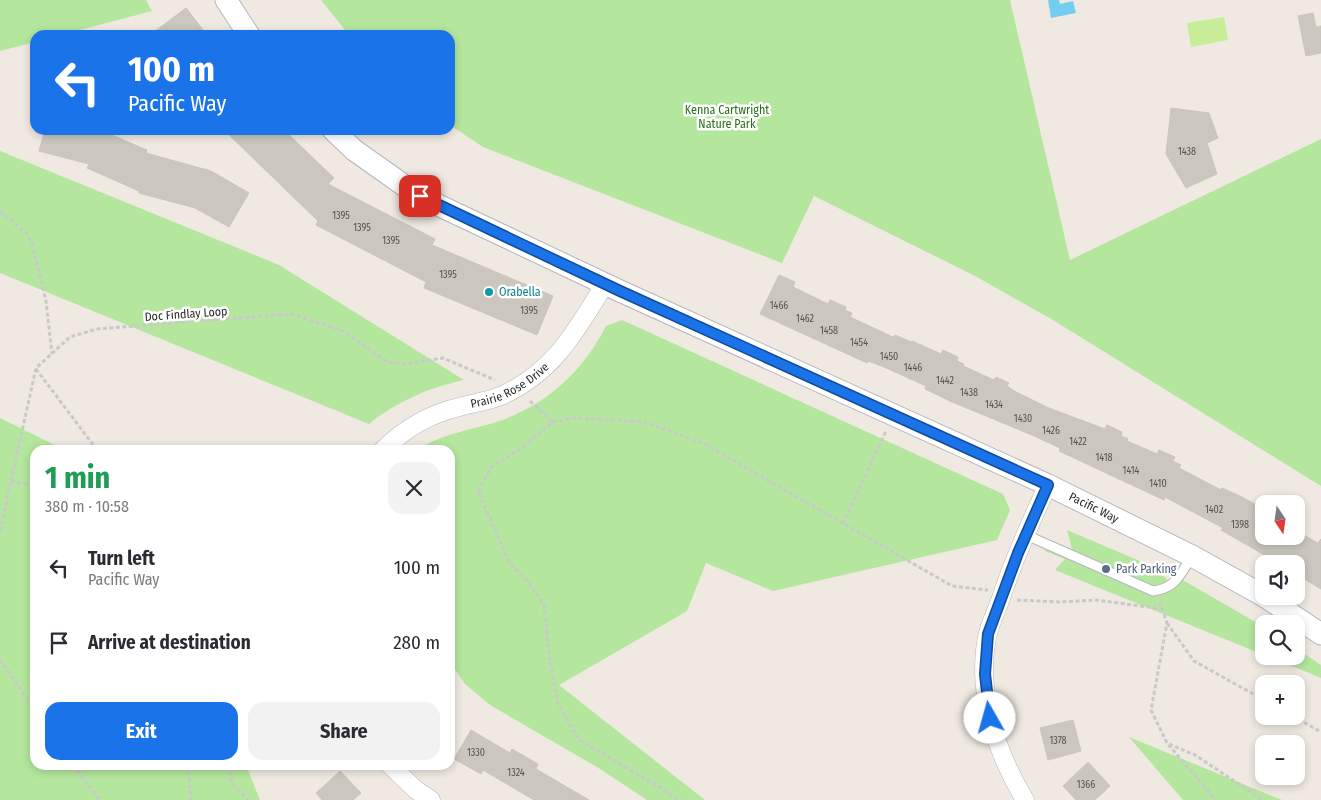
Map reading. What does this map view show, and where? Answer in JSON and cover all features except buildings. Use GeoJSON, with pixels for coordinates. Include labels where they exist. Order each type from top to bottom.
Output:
{"type":"FeatureCollection","features":[{"type":"Feature","properties":{"kind":"street"},"geometry":{"type":"LineString","coordinates":[[226,0],[246,30]]}},
{"type":"Feature","properties":{"kind":"street","name":"Pacific Way"},"geometry":{"type":"LineString","coordinates":[[338,135],[354,150],[420,196],[606,284],[1048,485],[1192,556],[1255,591]]}},
{"type":"Feature","properties":{"kind":"street","name":"Prairie Rose Drive"},"geometry":{"type":"LineString","coordinates":[[388,445],[427,417],[502,396],[534,378],[565,348],[606,284]]}},
{"type":"Feature","properties":{"kind":"street"},"geometry":{"type":"LineString","coordinates":[[1025,800],[1007,770],[990,718],[985,674],[988,634],[1003,592],[1048,485]]}},
{"type":"Feature","properties":{"kind":"street","name":"Pacific Way"},"geometry":{"type":"LineString","coordinates":[[1278,605],[1321,634]]}},
{"type":"Feature","properties":{"kind":"street"},"geometry":{"type":"LineString","coordinates":[[395,770],[416,790],[431,800]]}},
{"type":"Feature","properties":{"kind":"lane"},"geometry":{"type":"LineString","coordinates":[[1026,535],[1154,591],[1166,589],[1173,584],[1192,556]]}},
{"type":"Feature","properties":{"kind":"path"},"geometry":{"type":"LineString","coordinates":[[0,211],[27,234],[32,244],[46,300],[52,354]]}},
{"type":"Feature","properties":{"kind":"path","name":"Doc Findlay Loop"},"geometry":{"type":"LineString","coordinates":[[36,368],[70,338],[97,329],[292,314],[343,331],[387,362],[406,364],[443,358],[499,382]]}},
{"type":"Feature","properties":{"kind":"path"},"geometry":{"type":"LineString","coordinates":[[36,368],[93,445]]}},
{"type":"Feature","properties":{"kind":"path"},"geometry":{"type":"LineString","coordinates":[[0,531],[36,368]]}},
{"type":"Feature","properties":{"kind":"path"},"geometry":{"type":"LineString","coordinates":[[530,400],[552,422]]}},
{"type":"Feature","properties":{"kind":"path"},"geometry":{"type":"LineString","coordinates":[[843,524],[894,415]]}},
{"type":"Feature","properties":{"kind":"path"},"geometry":{"type":"LineString","coordinates":[[677,800],[663,789],[579,740],[558,704],[550,662],[544,605],[528,581],[510,564],[478,491],[491,467],[520,449],[552,422],[575,418],[645,422],[705,444],[952,586],[1003,592],[1019,601],[1096,600],[1163,609]]}},
{"type":"Feature","properties":{"kind":"path"},"geometry":{"type":"LineString","coordinates":[[11,481],[30,486]]}},
{"type":"Feature","properties":{"kind":"path"},"geometry":{"type":"LineString","coordinates":[[1154,591],[1159,597],[1167,623],[1194,661],[1255,695]]}},
{"type":"Feature","properties":{"kind":"path"},"geometry":{"type":"LineString","coordinates":[[1167,623],[1151,710],[1167,743],[1216,800]]}},
{"type":"Feature","properties":{"kind":"path"},"geometry":{"type":"LineString","coordinates":[[0,660],[30,703]]}},
{"type":"Feature","properties":{"kind":"path"},"geometry":{"type":"LineString","coordinates":[[1305,723],[1321,732]]}},
{"type":"Feature","properties":{"kind":"path"},"geometry":{"type":"LineString","coordinates":[[1167,743],[1195,755],[1263,800]]}},
{"type":"Feature","properties":{"kind":"path"},"geometry":{"type":"LineString","coordinates":[[77,770],[100,800]]}},
{"type":"Feature","properties":{"kind":"path"},"geometry":{"type":"LineString","coordinates":[[188,770],[191,800]]}},
{"type":"Feature","properties":{"kind":"path"},"geometry":{"type":"LineString","coordinates":[[229,770],[232,782],[248,800]]}},
{"type":"Feature","properties":{"kind":"green space"},"geometry":{"type":"Polygon","coordinates":[[[0,0],[146,0],[152,11],[80,30],[30,30],[30,43],[0,51],[0,0]]]}},
{"type":"Feature","properties":{"kind":"green space","name":"Kenna Cartwright Nature Park"},"geometry":{"type":"Polygon","coordinates":[[[321,0],[1010,0],[1070,260],[1321,139],[1321,486],[1053,320],[975,276],[814,196],[782,263],[483,147],[455,128],[455,30],[345,30],[321,0]]]}},
{"type":"Feature","properties":{"kind":"green space"},"geometry":{"type":"Polygon","coordinates":[[[1224,17],[1228,40],[1191,47],[1187,23],[1224,17]]]}},
{"type":"Feature","properties":{"kind":"green space"},"geometry":{"type":"Polygon","coordinates":[[[0,151],[279,265],[464,380],[414,396],[369,424],[0,273],[0,151]]]}},
{"type":"Feature","properties":{"kind":"green space"},"geometry":{"type":"Polygon","coordinates":[[[622,320],[1003,494],[1010,510],[997,540],[773,591],[706,563],[687,611],[559,685],[705,800],[647,800],[597,767],[490,705],[465,684],[455,669],[455,445],[426,445],[435,440],[511,416],[545,398],[560,386],[586,358],[606,326],[622,320]]]}},
{"type":"Feature","properties":{"kind":"green space"},"geometry":{"type":"Polygon","coordinates":[[[0,418],[55,445],[30,445],[30,770],[248,770],[260,800],[0,800],[0,418]]]}},
{"type":"Feature","properties":{"kind":"green space"},"geometry":{"type":"Polygon","coordinates":[[[1067,530],[1156,568],[1173,586],[1181,579],[1255,622],[1255,651],[1055,570],[1065,559],[1045,551],[1050,540],[1072,549],[1067,530]]]}},
{"type":"Feature","properties":{"kind":"green space"},"geometry":{"type":"Polygon","coordinates":[[[1305,654],[1321,665],[1321,678],[1290,665],[1305,665],[1305,654]]]}},
{"type":"Feature","properties":{"kind":"green space"},"geometry":{"type":"Polygon","coordinates":[[[1129,737],[1282,800],[1183,800],[1129,737]]]}},
{"type":"Feature","properties":{"kind":"water"},"geometry":{"type":"Polygon","coordinates":[[[1048,0],[1059,0],[1060,4],[1073,1],[1076,13],[1051,18],[1048,0]]]}},
{"type":"Feature","properties":{"kind":"place","name":"Orabella"},"geometry":{"type":"Point","coordinates":[489,292]}},
{"type":"Feature","properties":{"kind":"place","name":"Park Parking"},"geometry":{"type":"Point","coordinates":[1106,569]}},
{"type":"Feature","properties":{"kind":"route"},"geometry":{"type":"LineString","coordinates":[[420,196],[620,291],[1048,485],[1018,553],[988,634],[985,674],[990,718]]}}]}
